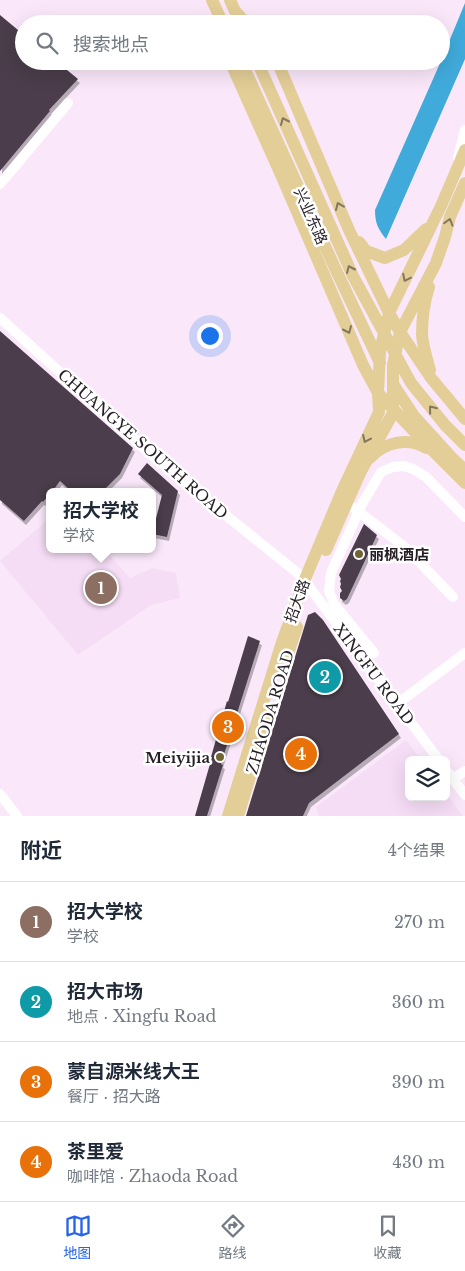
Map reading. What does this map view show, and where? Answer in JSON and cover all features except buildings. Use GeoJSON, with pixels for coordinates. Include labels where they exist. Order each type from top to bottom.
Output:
{"type":"FeatureCollection","features":[{"type":"Feature","properties":{"kind":"main road"},"geometry":{"type":"LineString","coordinates":[[212,0],[218,15]]}},
{"type":"Feature","properties":{"kind":"main road"},"geometry":{"type":"LineString","coordinates":[[234,70],[363,365],[378,393],[465,483]]}},
{"type":"Feature","properties":{"kind":"main road"},"geometry":{"type":"LineString","coordinates":[[244,70],[383,371],[414,416],[465,470]]}},
{"type":"Feature","properties":{"kind":"main road"},"geometry":{"type":"LineString","coordinates":[[261,70],[352,276],[411,383],[445,425],[465,445]]}},
{"type":"Feature","properties":{"kind":"main road","name":"兴业东路"},"geometry":{"type":"LineString","coordinates":[[280,70],[349,230],[389,313],[431,378],[465,419]]}},
{"type":"Feature","properties":{"kind":"main road"},"geometry":{"type":"LineString","coordinates":[[343,500],[379,412],[380,352],[389,313],[465,150]]}},
{"type":"Feature","properties":{"kind":"main road"},"geometry":{"type":"LineString","coordinates":[[431,378],[422,336],[426,298],[450,217],[465,183]]}},
{"type":"Feature","properties":{"kind":"main road"},"geometry":{"type":"LineString","coordinates":[[349,230],[366,251],[385,258],[404,250],[433,222]]}},
{"type":"Feature","properties":{"kind":"main road"},"geometry":{"type":"LineString","coordinates":[[424,241],[425,248],[430,251],[433,252],[440,249]]}},
{"type":"Feature","properties":{"kind":"main road"},"geometry":{"type":"LineString","coordinates":[[361,470],[393,412],[393,365],[400,332],[436,263]]}},
{"type":"Feature","properties":{"kind":"main road"},"geometry":{"type":"LineString","coordinates":[[361,470],[372,456],[387,446],[403,441],[417,443],[432,450]]}},
{"type":"Feature","properties":{"kind":"main road","name":"ZHAODA ROAD"},"geometry":{"type":"LineString","coordinates":[[238,816],[307,584],[343,500],[361,470]]}},
{"type":"Feature","properties":{"kind":"main road","name":"招大路"},"geometry":{"type":"LineString","coordinates":[[228,816],[282,642],[307,584]]}},
{"type":"Feature","properties":{"kind":"street"},"geometry":{"type":"LineString","coordinates":[[0,184],[68,103]]}},
{"type":"Feature","properties":{"kind":"street"},"geometry":{"type":"LineString","coordinates":[[456,170],[465,130]]}},
{"type":"Feature","properties":{"kind":"street","name":"CHUANGYE SOUTH ROAD"},"geometry":{"type":"LineString","coordinates":[[0,318],[156,459],[307,584]]}},
{"type":"Feature","properties":{"kind":"street"},"geometry":{"type":"LineString","coordinates":[[374,653],[334,604],[329,591],[331,572],[359,512],[381,472],[393,467],[404,466],[413,469],[426,478],[465,517]]}},
{"type":"Feature","properties":{"kind":"street"},"geometry":{"type":"LineString","coordinates":[[343,500],[406,548],[453,596]]}},
{"type":"Feature","properties":{"kind":"street","name":"XINGFU ROAD"},"geometry":{"type":"LineString","coordinates":[[307,584],[436,756]]}},
{"type":"Feature","properties":{"kind":"street"},"geometry":{"type":"LineString","coordinates":[[397,704],[465,654]]}},
{"type":"Feature","properties":{"kind":"street"},"geometry":{"type":"LineString","coordinates":[[453,779],[465,771]]}},
{"type":"Feature","properties":{"kind":"street"},"geometry":{"type":"LineString","coordinates":[[450,775],[465,795]]}},
{"type":"Feature","properties":{"kind":"street"},"geometry":{"type":"LineString","coordinates":[[0,794],[17,816]]}},
{"type":"Feature","properties":{"kind":"shaded area"},"geometry":{"type":"Polygon","coordinates":[[[46,521],[46,553],[108,553],[130,578],[152,568],[176,573],[180,598],[151,605],[78,655],[0,561],[46,521]]]}},
{"type":"Feature","properties":{"kind":"shaded area"},"geometry":{"type":"Polygon","coordinates":[[[406,740],[418,756],[405,756],[405,801],[450,801],[450,798],[463,816],[319,816],[316,807],[406,740]]]}},
{"type":"Feature","properties":{"kind":"water"},"geometry":{"type":"Polygon","coordinates":[[[465,3],[465,59],[386,239],[378,226],[375,210],[437,70],[450,70],[450,39],[465,3]]]}},
{"type":"Feature","properties":{"kind":"place","name":"丽枫酒店"},"geometry":{"type":"Point","coordinates":[359,554]}},
{"type":"Feature","properties":{"kind":"place","name":"招大学校"},"geometry":{"type":"Point","coordinates":[101,588]}},
{"type":"Feature","properties":{"kind":"place","name":"招大市场"},"geometry":{"type":"Point","coordinates":[325,677]}},
{"type":"Feature","properties":{"kind":"place","name":"蒙自源米线大王"},"geometry":{"type":"Point","coordinates":[228,727]}},
{"type":"Feature","properties":{"kind":"place","name":"茶里爱"},"geometry":{"type":"Point","coordinates":[301,754]}},
{"type":"Feature","properties":{"kind":"place","name":"Meiyijia"},"geometry":{"type":"Point","coordinates":[220,757]}}]}
